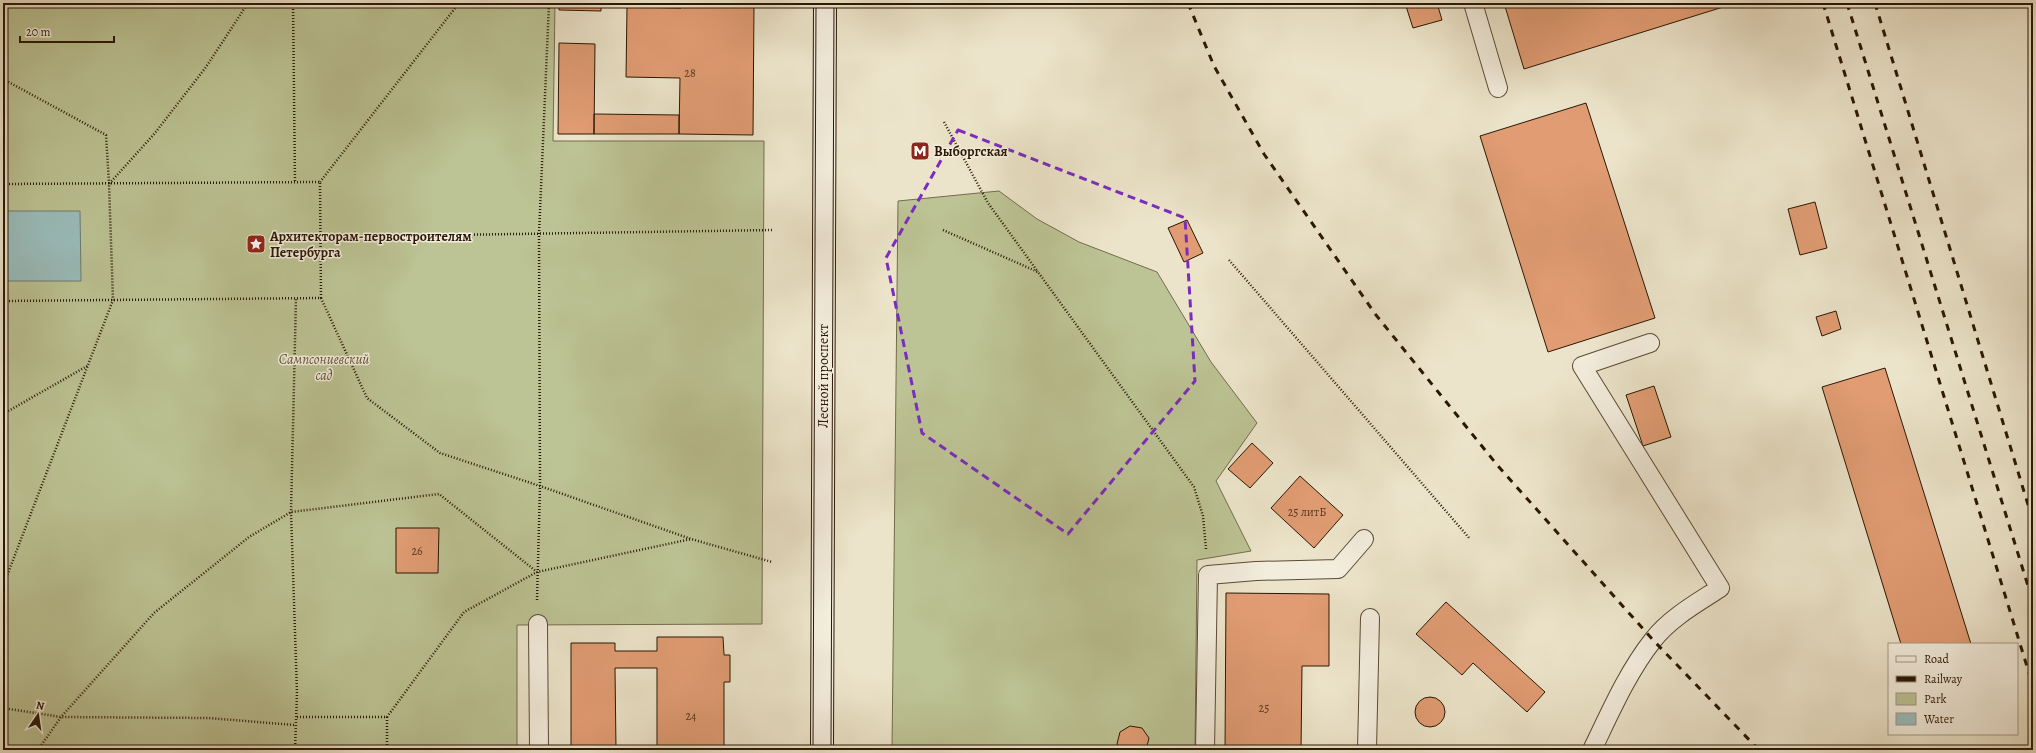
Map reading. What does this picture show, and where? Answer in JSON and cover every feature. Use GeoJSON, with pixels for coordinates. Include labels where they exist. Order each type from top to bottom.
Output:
{"type":"FeatureCollection","features":[{"type":"Feature","properties":{"kind":"main road","name":"Лесной проспект"},"geometry":{"type":"LineString","coordinates":[[822,750],[825,3]]}},
{"type":"Feature","properties":{"kind":"lane"},"geometry":{"type":"LineString","coordinates":[[1473,3],[1498,88]]}},
{"type":"Feature","properties":{"kind":"lane"},"geometry":{"type":"LineString","coordinates":[[1592,750],[1612,706],[1653,640],[1676,618],[1720,588],[1582,366],[1650,344]]}},
{"type":"Feature","properties":{"kind":"lane"},"geometry":{"type":"LineString","coordinates":[[1205,750],[1208,575],[1256,571],[1338,569],[1364,539]]}},
{"type":"Feature","properties":{"kind":"lane"},"geometry":{"type":"LineString","coordinates":[[1367,750],[1370,618]]}},
{"type":"Feature","properties":{"kind":"lane"},"geometry":{"type":"LineString","coordinates":[[538,624],[538,750]]}},
{"type":"Feature","properties":{"kind":"path"},"geometry":{"type":"LineString","coordinates":[[109,184],[155,133],[206,67],[248,3]]}},
{"type":"Feature","properties":{"kind":"path"},"geometry":{"type":"LineString","coordinates":[[293,3],[294,182]]}},
{"type":"Feature","properties":{"kind":"path"},"geometry":{"type":"LineString","coordinates":[[459,3],[320,182],[321,298],[367,398],[440,453],[691,539],[772,562]]}},
{"type":"Feature","properties":{"kind":"path"},"geometry":{"type":"LineString","coordinates":[[538,624],[537,572],[540,486],[539,234],[548,3]]}},
{"type":"Feature","properties":{"kind":"path"},"geometry":{"type":"LineString","coordinates":[[3,79],[106,135],[113,300],[3,586]]}},
{"type":"Feature","properties":{"kind":"path"},"geometry":{"type":"LineString","coordinates":[[944,122],[988,203],[1194,487],[1203,516],[1208,575]]}},
{"type":"Feature","properties":{"kind":"path"},"geometry":{"type":"LineString","coordinates":[[3,184],[320,182]]}},
{"type":"Feature","properties":{"kind":"path"},"geometry":{"type":"LineString","coordinates":[[321,237],[774,230]]}},
{"type":"Feature","properties":{"kind":"path"},"geometry":{"type":"LineString","coordinates":[[943,230],[1038,272]]}},
{"type":"Feature","properties":{"kind":"path"},"geometry":{"type":"LineString","coordinates":[[1229,260],[1470,539]]}},
{"type":"Feature","properties":{"kind":"path"},"geometry":{"type":"LineString","coordinates":[[295,750],[295,725],[297,716],[291,512],[296,298]]}},
{"type":"Feature","properties":{"kind":"path"},"geometry":{"type":"LineString","coordinates":[[3,300],[321,298]]}},
{"type":"Feature","properties":{"kind":"path"},"geometry":{"type":"LineString","coordinates":[[3,414],[89,365]]}},
{"type":"Feature","properties":{"kind":"path"},"geometry":{"type":"LineString","coordinates":[[38,750],[61,717],[154,613],[249,537],[291,512],[439,494],[537,572]]}},
{"type":"Feature","properties":{"kind":"path"},"geometry":{"type":"LineString","coordinates":[[387,750],[387,717],[464,612],[537,572],[691,539]]}},
{"type":"Feature","properties":{"kind":"path"},"geometry":{"type":"LineString","coordinates":[[3,708],[61,717],[208,718],[295,725]]}},
{"type":"Feature","properties":{"kind":"path"},"geometry":{"type":"LineString","coordinates":[[297,716],[387,717]]}},
{"type":"Feature","properties":{"kind":"highlighted area"},"geometry":{"type":"Polygon","coordinates":[[[958,130],[1185,218],[1195,381],[1068,534],[922,433],[886,258],[958,130]]]}},
{"type":"Feature","properties":{"kind":"green space","name":"Сампсониевский сад"},"geometry":{"type":"Polygon","coordinates":[[[3,3],[555,3],[553,141],[764,141],[762,624],[517,625],[517,750],[3,750],[3,3]]]}},
{"type":"Feature","properties":{"kind":"green space"},"geometry":{"type":"Polygon","coordinates":[[[999,191],[1037,219],[1079,242],[1157,272],[1211,362],[1257,423],[1216,481],[1251,551],[1197,560],[1195,750],[892,750],[898,201],[999,191]]]}},
{"type":"Feature","properties":{"kind":"water"},"geometry":{"type":"Polygon","coordinates":[[[3,211],[80,211],[81,281],[3,281],[3,211]]]}},
{"type":"Feature","properties":{"kind":"building"},"geometry":{"type":"Polygon","coordinates":[[[559,3],[601,3],[601,11],[559,10],[559,3]]]}},
{"type":"Feature","properties":{"kind":"building"},"geometry":{"type":"Polygon","coordinates":[[[681,3],[754,3],[753,135],[679,134],[680,78],[626,77],[627,7],[681,8],[681,3]]]}},
{"type":"Feature","properties":{"kind":"building"},"geometry":{"type":"Polygon","coordinates":[[[1405,3],[1437,3],[1442,20],[1413,28],[1405,3]]]}},
{"type":"Feature","properties":{"kind":"building"},"geometry":{"type":"Polygon","coordinates":[[[1504,3],[1736,3],[1524,69],[1504,3]]]}},
{"type":"Feature","properties":{"kind":"building"},"geometry":{"type":"Polygon","coordinates":[[[559,43],[595,44],[594,134],[558,134],[559,43]]]}},
{"type":"Feature","properties":{"kind":"building"},"geometry":{"type":"Polygon","coordinates":[[[1586,103],[1655,318],[1548,352],[1480,136],[1586,103]]]}},
{"type":"Feature","properties":{"kind":"building"},"geometry":{"type":"Polygon","coordinates":[[[594,114],[679,115],[679,134],[594,134],[594,114]]]}},
{"type":"Feature","properties":{"kind":"building"},"geometry":{"type":"Polygon","coordinates":[[[1815,202],[1827,248],[1800,255],[1788,209],[1815,202]]]}},
{"type":"Feature","properties":{"kind":"building"},"geometry":{"type":"Polygon","coordinates":[[[1187,220],[1203,253],[1184,262],[1168,228],[1187,220]]]}},
{"type":"Feature","properties":{"kind":"building"},"geometry":{"type":"Polygon","coordinates":[[[1836,311],[1841,329],[1822,336],[1816,317],[1836,311]]]}},
{"type":"Feature","properties":{"kind":"building"},"geometry":{"type":"Polygon","coordinates":[[[1885,368],[1971,643],[1901,643],[1822,387],[1885,368]]]}},
{"type":"Feature","properties":{"kind":"building"},"geometry":{"type":"Polygon","coordinates":[[[1654,386],[1671,437],[1643,446],[1626,395],[1654,386]]]}},
{"type":"Feature","properties":{"kind":"building"},"geometry":{"type":"Polygon","coordinates":[[[1252,443],[1273,463],[1250,488],[1228,469],[1252,443]]]}},
{"type":"Feature","properties":{"kind":"building"},"geometry":{"type":"Polygon","coordinates":[[[1300,476],[1343,515],[1314,548],[1271,508],[1300,476]]]}},
{"type":"Feature","properties":{"kind":"building"},"geometry":{"type":"Polygon","coordinates":[[[396,528],[439,528],[438,573],[396,573],[396,528]]]}},
{"type":"Feature","properties":{"kind":"building"},"geometry":{"type":"Polygon","coordinates":[[[1226,593],[1329,594],[1329,666],[1302,666],[1301,750],[1225,750],[1226,593]]]}},
{"type":"Feature","properties":{"kind":"building"},"geometry":{"type":"Polygon","coordinates":[[[1446,602],[1545,692],[1527,712],[1473,663],[1462,675],[1416,634],[1446,602]]]}},
{"type":"Feature","properties":{"kind":"building"},"geometry":{"type":"Polygon","coordinates":[[[657,637],[723,637],[724,655],[730,655],[730,682],[724,682],[724,750],[657,750],[657,668],[615,668],[616,750],[571,750],[571,643],[615,643],[615,651],[657,651],[657,637]]]}},
{"type":"Feature","properties":{"kind":"building"},"geometry":{"type":"Polygon","coordinates":[[[1430,697],[1441,701],[1445,712],[1441,723],[1430,727],[1419,723],[1415,712],[1419,701],[1430,697]]]}},
{"type":"Feature","properties":{"kind":"building"},"geometry":{"type":"Polygon","coordinates":[[[1130,726],[1142,728],[1149,738],[1146,750],[1121,750],[1117,744],[1120,732],[1130,726]]]}},
{"type":"Feature","properties":{"kind":"tram line"},"geometry":{"type":"LineString","coordinates":[[813,750],[816,3]]}},
{"type":"Feature","properties":{"kind":"tram line"},"geometry":{"type":"LineString","coordinates":[[831,750],[834,3]]}},
{"type":"Feature","properties":{"kind":"railway"},"geometry":{"type":"LineString","coordinates":[[1188,3],[1214,66],[1264,154],[1376,315],[1498,466],[1653,640],[1759,750]]}},
{"type":"Feature","properties":{"kind":"railway"},"geometry":{"type":"LineString","coordinates":[[1823,3],[2033,686]]}},
{"type":"Feature","properties":{"kind":"railway"},"geometry":{"type":"LineString","coordinates":[[1847,3],[2033,602]]}},
{"type":"Feature","properties":{"kind":"railway"},"geometry":{"type":"LineString","coordinates":[[1875,3],[2033,521]]}},
{"type":"Feature","properties":{"kind":"place","name":"Выборгская"},"geometry":{"type":"Point","coordinates":[920,151]}},
{"type":"Feature","properties":{"kind":"place","name":"Архитекторам-первостроителям Петербурга"},"geometry":{"type":"Point","coordinates":[256,244]}}]}
